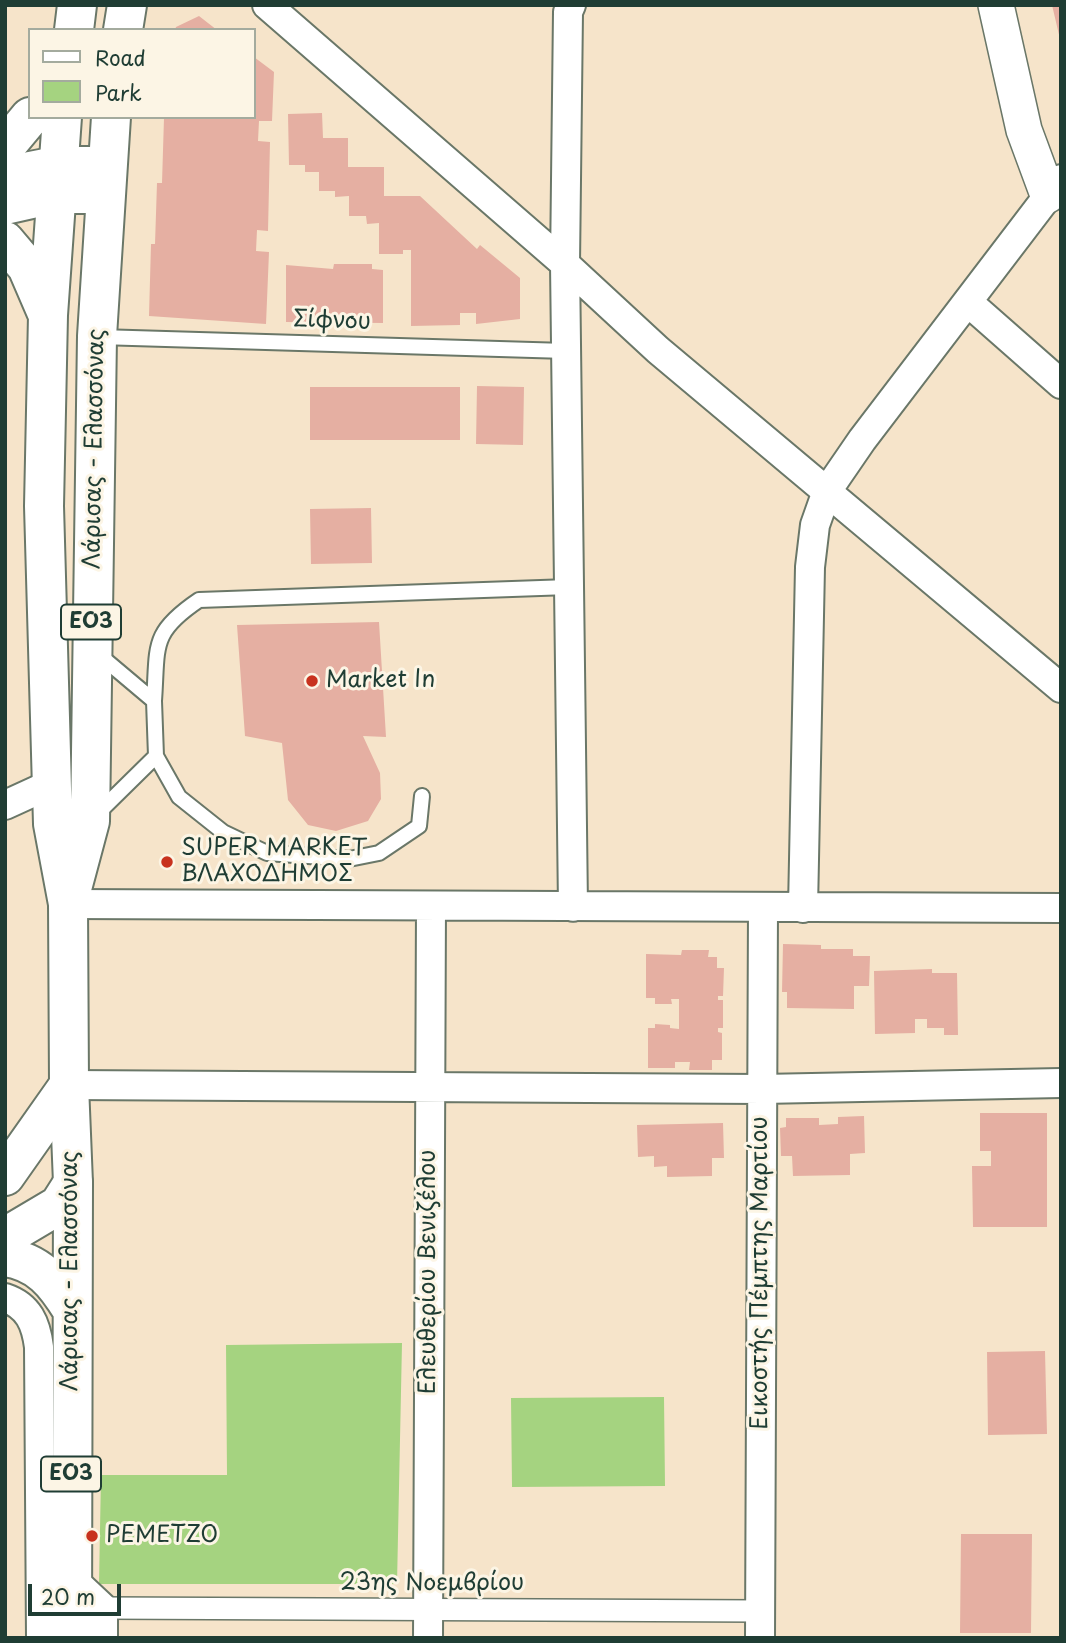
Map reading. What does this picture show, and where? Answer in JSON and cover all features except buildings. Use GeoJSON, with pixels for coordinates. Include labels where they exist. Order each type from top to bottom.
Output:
{"type":"FeatureCollection","features":[{"type":"Feature","properties":{"kind":"main road"},"geometry":{"type":"LineString","coordinates":[[123,28],[127,5]]}},
{"type":"Feature","properties":{"kind":"main road"},"geometry":{"type":"LineString","coordinates":[[5,147],[28,119]]}},
{"type":"Feature","properties":{"kind":"main road","name":"Λάρισας - Ελασσόνας"},"geometry":{"type":"LineString","coordinates":[[62,119],[55,180],[48,315],[44,506],[52,824],[68,904],[69,1085],[73,1184],[72,1310],[55,1348],[71,1578],[72,1638]]}},
{"type":"Feature","properties":{"kind":"main road","name":"Λάρισας - Ελασσόνας"},"geometry":{"type":"LineString","coordinates":[[68,904],[90,821],[97,337],[111,119]]}},
{"type":"Feature","properties":{"kind":"main road"},"geometry":{"type":"LineString","coordinates":[[5,176],[106,180]]}},
{"type":"Feature","properties":{"kind":"main road"},"geometry":{"type":"LineString","coordinates":[[5,205],[55,180]]}},
{"type":"Feature","properties":{"kind":"main road"},"geometry":{"type":"LineString","coordinates":[[5,241],[27,267],[48,315]]}},
{"type":"Feature","properties":{"kind":"main road"},"geometry":{"type":"LineString","coordinates":[[5,1176],[69,1085]]}},
{"type":"Feature","properties":{"kind":"main road"},"geometry":{"type":"LineString","coordinates":[[5,1237],[47,1214],[68,1194],[73,1184]]}},
{"type":"Feature","properties":{"kind":"main road"},"geometry":{"type":"LineString","coordinates":[[5,1257],[31,1263],[47,1275],[72,1310]]}},
{"type":"Feature","properties":{"kind":"street"},"geometry":{"type":"LineString","coordinates":[[267,5],[565,264],[658,349],[1061,688]]}},
{"type":"Feature","properties":{"kind":"street"},"geometry":{"type":"LineString","coordinates":[[571,5],[568,12],[565,264],[573,907]]}},
{"type":"Feature","properties":{"kind":"street"},"geometry":{"type":"LineString","coordinates":[[803,908],[810,567],[815,525],[827,491],[862,440],[969,303],[1054,187],[1024,130],[996,5]]}},
{"type":"Feature","properties":{"kind":"street"},"geometry":{"type":"LineString","coordinates":[[969,303],[1061,384]]}},
{"type":"Feature","properties":{"kind":"street"},"geometry":{"type":"LineString","coordinates":[[5,805],[51,784]]}},
{"type":"Feature","properties":{"kind":"street"},"geometry":{"type":"LineString","coordinates":[[68,904],[1061,908]]}},
{"type":"Feature","properties":{"kind":"street","name":"Ελευθερίου Βενιζέλου"},"geometry":{"type":"LineString","coordinates":[[428,1624],[430,906]]}},
{"type":"Feature","properties":{"kind":"street","name":"Εικοστής Πέμπτης Μαρτίου"},"geometry":{"type":"LineString","coordinates":[[760,1624],[763,908]]}},
{"type":"Feature","properties":{"kind":"street"},"geometry":{"type":"LineString","coordinates":[[69,1085],[762,1089],[1061,1083]]}},
{"type":"Feature","properties":{"kind":"street"},"geometry":{"type":"LineString","coordinates":[[5,1298],[20,1304],[55,1348],[41,1638]]}},
{"type":"Feature","properties":{"kind":"street"},"geometry":{"type":"LineString","coordinates":[[71,1578],[103,1608],[103,1638]]}},
{"type":"Feature","properties":{"kind":"street","name":"23ης Νοεμβρίου"},"geometry":{"type":"LineString","coordinates":[[103,1608],[428,1624],[760,1624]]}},
{"type":"Feature","properties":{"kind":"lane","name":"Σίφνου"},"geometry":{"type":"LineString","coordinates":[[97,337],[566,351]]}},
{"type":"Feature","properties":{"kind":"lane"},"geometry":{"type":"LineString","coordinates":[[422,796],[419,827],[379,853],[349,859],[267,853],[223,832],[179,797],[156,756],[154,701],[158,639],[176,615],[199,600],[569,587]]}},
{"type":"Feature","properties":{"kind":"lane"},"geometry":{"type":"LineString","coordinates":[[91,648],[154,701]]}},
{"type":"Feature","properties":{"kind":"lane"},"geometry":{"type":"LineString","coordinates":[[90,821],[156,756]]}},
{"type":"Feature","properties":{"kind":"green space"},"geometry":{"type":"Polygon","coordinates":[[[402,1343],[397,1584],[99,1584],[101,1475],[227,1475],[226,1345],[402,1343]]]}},
{"type":"Feature","properties":{"kind":"green space"},"geometry":{"type":"Polygon","coordinates":[[[664,1397],[665,1486],[512,1487],[511,1398],[664,1397]]]}},
{"type":"Feature","properties":{"kind":"place","name":"Market In"},"geometry":{"type":"Point","coordinates":[312,681]}},
{"type":"Feature","properties":{"kind":"place","name":"SUPER MARKET ΒΛΑΧΟΔΗΜΟΣ"},"geometry":{"type":"Point","coordinates":[167,862]}},
{"type":"Feature","properties":{"kind":"place","name":"ΡΕΜΕΤΖΟ"},"geometry":{"type":"Point","coordinates":[92,1536]}}]}
